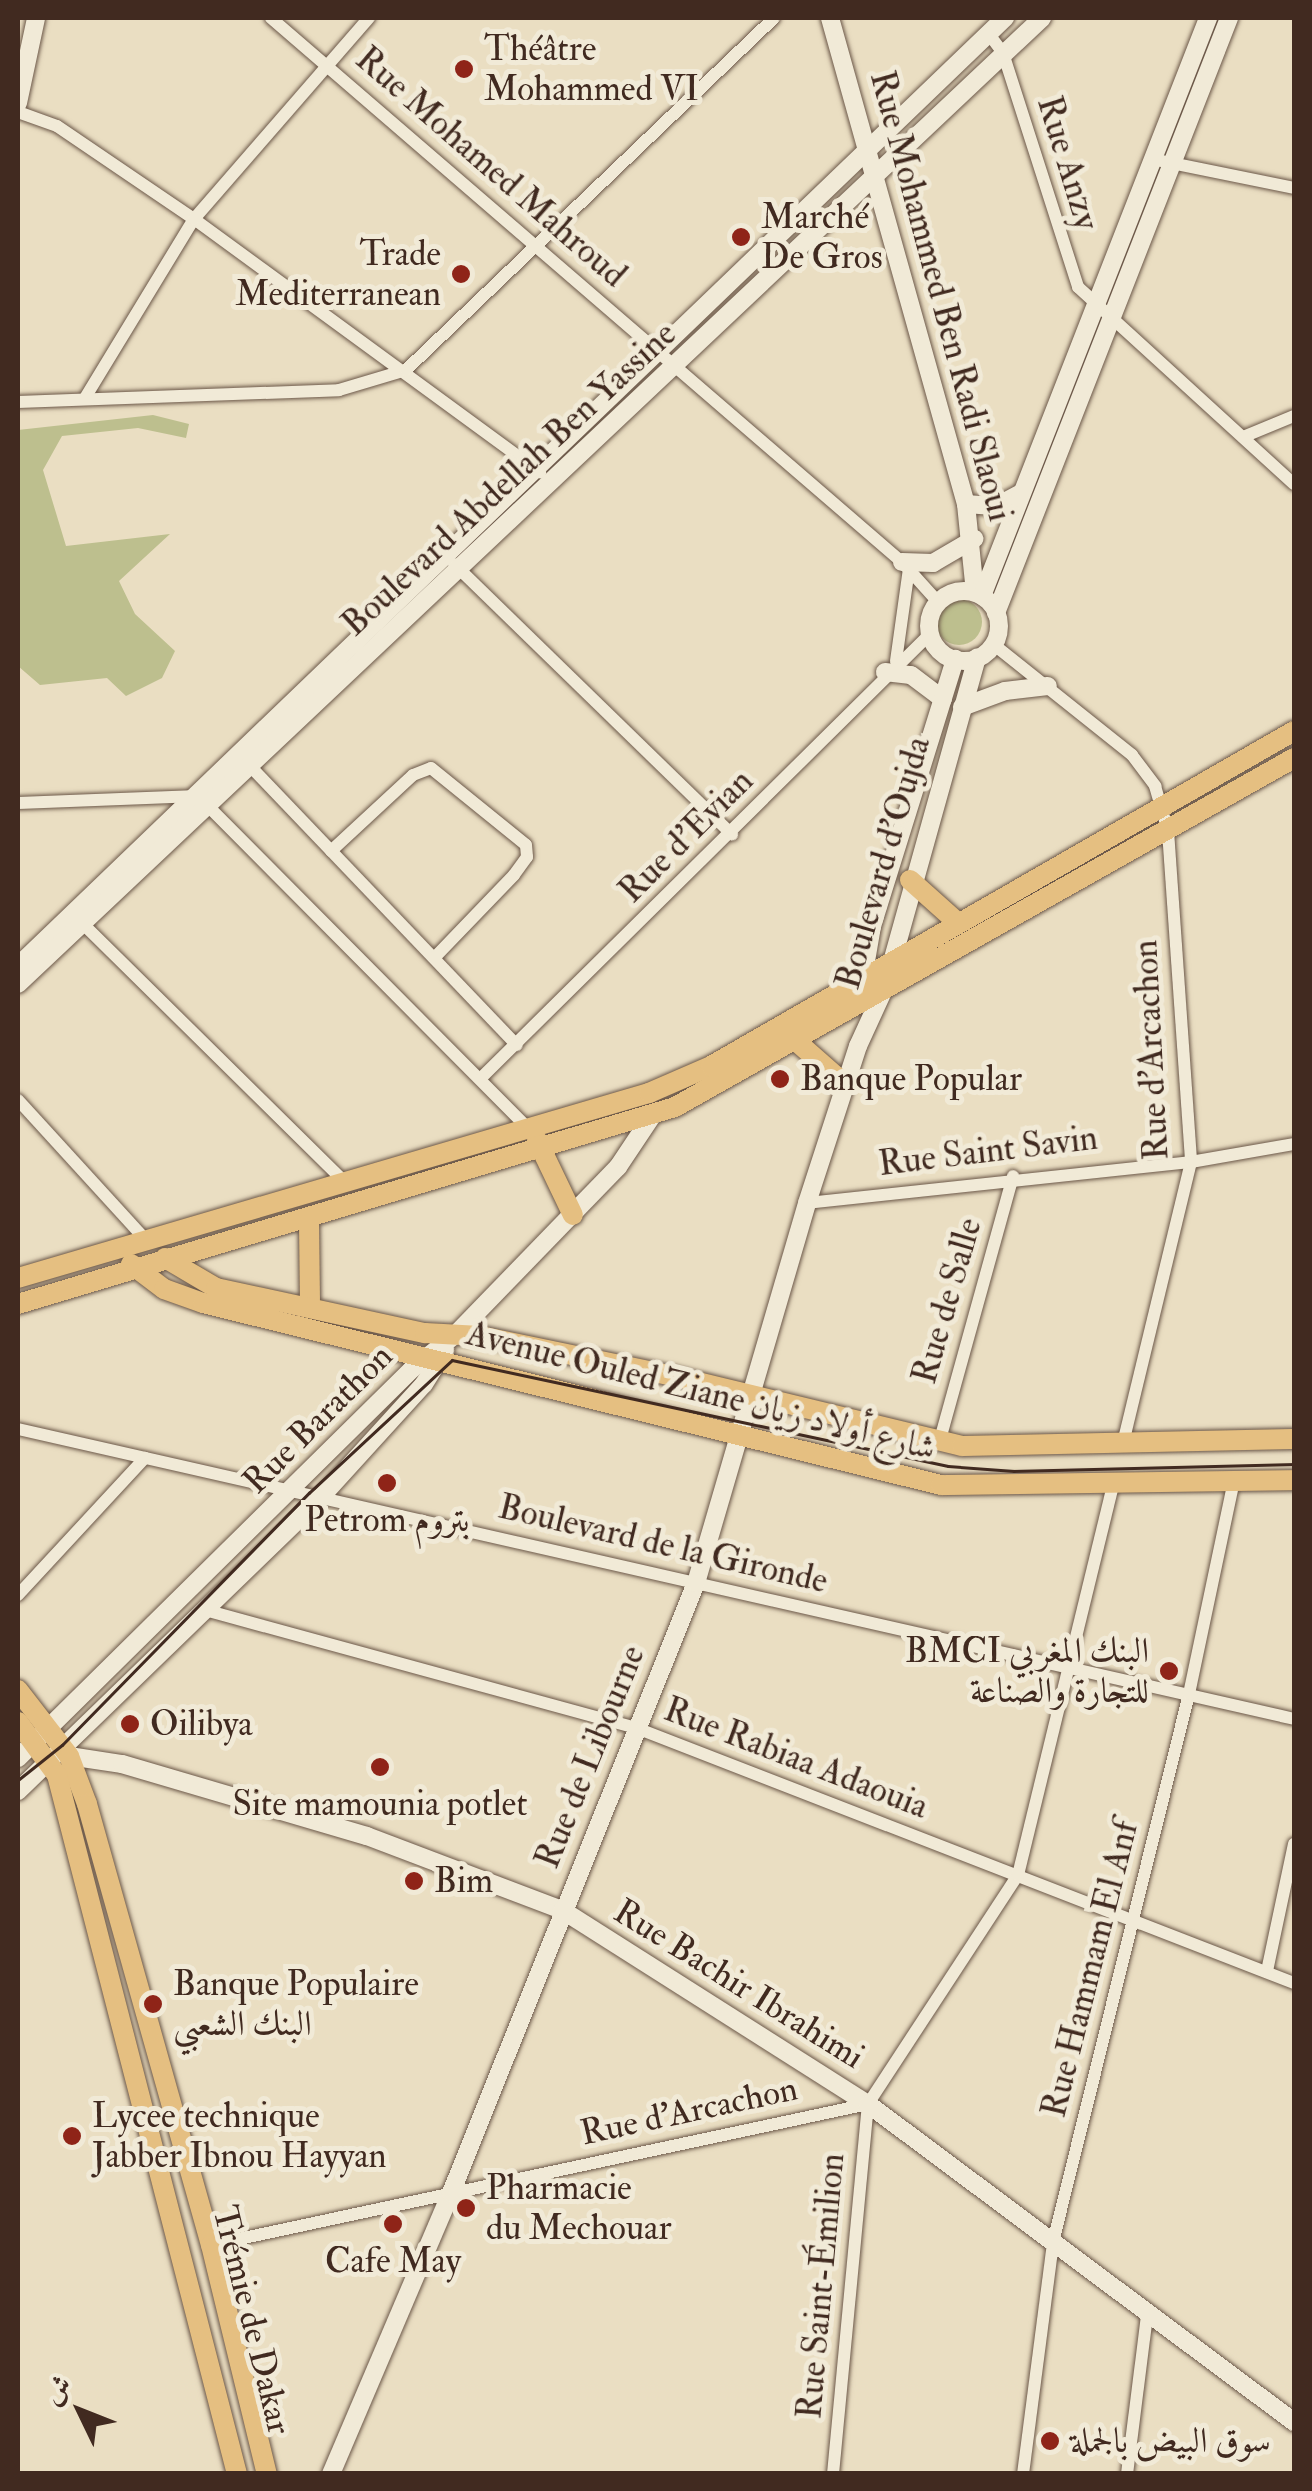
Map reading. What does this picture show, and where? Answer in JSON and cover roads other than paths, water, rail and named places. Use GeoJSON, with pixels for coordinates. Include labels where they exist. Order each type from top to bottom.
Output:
{"type":"FeatureCollection","features":[{"type":"Feature","properties":{"kind":"main road"},"geometry":{"type":"LineString","coordinates":[[18,1278],[648,1094],[710,1066],[863,974],[1294,731]]}},
{"type":"Feature","properties":{"kind":"main road"},"geometry":{"type":"LineString","coordinates":[[18,1304],[652,1116],[796,1041],[885,987],[1294,759]]}},
{"type":"Feature","properties":{"kind":"main road"},"geometry":{"type":"LineString","coordinates":[[910,880],[958,922]]}},
{"type":"Feature","properties":{"kind":"main road"},"geometry":{"type":"LineString","coordinates":[[796,1041],[846,1084]]}},
{"type":"Feature","properties":{"kind":"main road"},"geometry":{"type":"LineString","coordinates":[[528,1128],[542,1148],[573,1214]]}},
{"type":"Feature","properties":{"kind":"main road"},"geometry":{"type":"LineString","coordinates":[[308,1221],[310,1308]]}},
{"type":"Feature","properties":{"kind":"main road","name":"Avenue Ouled Ziane شارع أولاد زيان"},"geometry":{"type":"LineString","coordinates":[[145,1239],[168,1260],[216,1288],[673,1376],[750,1399],[939,1442],[1009,1449],[1124,1439],[1294,1439]]}},
{"type":"Feature","properties":{"kind":"main road","name":"Avenue Ouled Ziane شارع أولاد زيان"},"geometry":{"type":"LineString","coordinates":[[115,1249],[164,1289],[202,1303],[958,1488],[1114,1481],[1294,1480]]}},
{"type":"Feature","properties":{"kind":"main road"},"geometry":{"type":"LineString","coordinates":[[18,1690],[43,1736]]}},
{"type":"Feature","properties":{"kind":"main road"},"geometry":{"type":"LineString","coordinates":[[18,1722],[43,1736],[62,1755],[211,2244],[267,2474]]}},
{"type":"Feature","properties":{"kind":"main road"},"geometry":{"type":"LineString","coordinates":[[62,1755],[237,2474]]}},
{"type":"Feature","properties":{"kind":"main road","name":"Trémie de Dakar"},"geometry":{"type":"LineString","coordinates":[[245,2474],[85,1837],[258,2474]]}},
{"type":"Feature","properties":{"kind":"street"},"geometry":{"type":"LineString","coordinates":[[18,102],[36,18]]}},
{"type":"Feature","properties":{"kind":"street","name":"Rue Mohamed Mahroud"},"geometry":{"type":"LineString","coordinates":[[272,18],[906,565],[938,602]]}},
{"type":"Feature","properties":{"kind":"street"},"geometry":{"type":"LineString","coordinates":[[85,398],[194,219],[368,18]]}},
{"type":"Feature","properties":{"kind":"street"},"geometry":{"type":"LineString","coordinates":[[18,402],[339,390],[406,370],[534,243],[774,18]]}},
{"type":"Feature","properties":{"kind":"street","name":"Rue Mohammed Ben Radi Slaoui"},"geometry":{"type":"LineString","coordinates":[[830,18],[966,504],[979,594]]}},
{"type":"Feature","properties":{"kind":"street","name":"Boulevard Abdellah Ben Yassine"},"geometry":{"type":"LineString","coordinates":[[18,984],[78,918],[203,800],[445,555],[1005,18]]}},
{"type":"Feature","properties":{"kind":"street","name":"Boulevard Abdellah Ben Yassine"},"geometry":{"type":"LineString","coordinates":[[203,800],[250,766],[461,571],[1042,18]]}},
{"type":"Feature","properties":{"kind":"street"},"geometry":{"type":"LineString","coordinates":[[1102,314],[1152,159],[1208,18]]}},
{"type":"Feature","properties":{"kind":"street"},"geometry":{"type":"LineString","coordinates":[[996,613],[979,594],[956,592],[938,602],[930,634],[955,659],[976,658],[993,644],[996,613],[1037,479],[1102,314],[1172,164],[1227,18]]}},
{"type":"Feature","properties":{"kind":"street","name":"Rue Anzy"},"geometry":{"type":"LineString","coordinates":[[988,33],[1003,53],[1066,263],[1102,314],[1294,484]]}},
{"type":"Feature","properties":{"kind":"street"},"geometry":{"type":"LineString","coordinates":[[18,112],[57,126],[194,219],[406,370],[554,483]]}},
{"type":"Feature","properties":{"kind":"street"},"geometry":{"type":"LineString","coordinates":[[1152,159],[1294,188]]}},
{"type":"Feature","properties":{"kind":"street"},"geometry":{"type":"LineString","coordinates":[[808,204],[825,222]]}},
{"type":"Feature","properties":{"kind":"street"},"geometry":{"type":"LineString","coordinates":[[1243,437],[1294,416]]}},
{"type":"Feature","properties":{"kind":"street"},"geometry":{"type":"LineString","coordinates":[[966,504],[997,506],[1037,479]]}},
{"type":"Feature","properties":{"kind":"street"},"geometry":{"type":"LineString","coordinates":[[979,594],[1020,494]]}},
{"type":"Feature","properties":{"kind":"street"},"geometry":{"type":"LineString","coordinates":[[943,699],[912,675],[890,667],[906,565],[933,563],[974,539]]}},
{"type":"Feature","properties":{"kind":"street"},"geometry":{"type":"LineString","coordinates":[[445,555],[732,834]]}},
{"type":"Feature","properties":{"kind":"street","name":"Rue d'Evian"},"geometry":{"type":"LineString","coordinates":[[482,1077],[732,834],[890,667],[930,634]]}},
{"type":"Feature","properties":{"kind":"street"},"geometry":{"type":"LineString","coordinates":[[993,644],[1132,755],[1164,805]]}},
{"type":"Feature","properties":{"kind":"street","name":"Boulevard d'Oujda"},"geometry":{"type":"LineString","coordinates":[[858,1046],[885,987],[910,880],[976,658]]}},
{"type":"Feature","properties":{"kind":"street","name":"Boulevard d'Oujda"},"geometry":{"type":"LineString","coordinates":[[858,1046],[863,974],[955,659]]}},
{"type":"Feature","properties":{"kind":"street"},"geometry":{"type":"LineString","coordinates":[[962,706],[1005,691],[1048,686]]}},
{"type":"Feature","properties":{"kind":"street"},"geometry":{"type":"LineString","coordinates":[[250,766],[517,1045]]}},
{"type":"Feature","properties":{"kind":"street"},"geometry":{"type":"LineString","coordinates":[[332,851],[413,775],[432,768],[526,845],[527,857],[514,875],[434,958]]}},
{"type":"Feature","properties":{"kind":"street"},"geometry":{"type":"LineString","coordinates":[[18,802],[203,800],[482,1077],[528,1128]]}},
{"type":"Feature","properties":{"kind":"street","name":"Rue d'Arcachon"},"geometry":{"type":"LineString","coordinates":[[1124,1439],[1191,1162],[1164,805]]}},
{"type":"Feature","properties":{"kind":"street"},"geometry":{"type":"LineString","coordinates":[[78,918],[346,1182]]}},
{"type":"Feature","properties":{"kind":"street","name":"Boulevard Abdellah Ben Yassine"},"geometry":{"type":"LineString","coordinates":[[18,966],[78,918]]}},
{"type":"Feature","properties":{"kind":"street","name":"Rue de Libourne"},"geometry":{"type":"LineString","coordinates":[[331,2474],[452,2193],[696,1583],[807,1203],[858,1046]]}},
{"type":"Feature","properties":{"kind":"street"},"geometry":{"type":"LineString","coordinates":[[18,1100],[145,1239]]}},
{"type":"Feature","properties":{"kind":"street"},"geometry":{"type":"LineString","coordinates":[[18,1791],[62,1755],[322,1496],[424,1384],[432,1358],[628,1155],[652,1116]]}},
{"type":"Feature","properties":{"kind":"street","name":"Rue Saint Savin"},"geometry":{"type":"LineString","coordinates":[[807,1203],[1014,1176],[1191,1162],[1294,1144]]}},
{"type":"Feature","properties":{"kind":"street","name":"Rue de Salle"},"geometry":{"type":"LineString","coordinates":[[939,1442],[1014,1176]]}},
{"type":"Feature","properties":{"kind":"street","name":"Rue Barathon"},"geometry":{"type":"LineString","coordinates":[[18,1758],[432,1358]]}},
{"type":"Feature","properties":{"kind":"street","name":"Boulevard de la Gironde"},"geometry":{"type":"LineString","coordinates":[[18,1429],[1294,1719]]}},
{"type":"Feature","properties":{"kind":"street"},"geometry":{"type":"LineString","coordinates":[[18,1595],[145,1458]]}},
{"type":"Feature","properties":{"kind":"street"},"geometry":{"type":"LineString","coordinates":[[868,2104],[1018,1876],[1114,1481]]}},
{"type":"Feature","properties":{"kind":"street","name":"Rue Hammam El Anf"},"geometry":{"type":"LineString","coordinates":[[1023,2474],[1053,2242],[1189,1694],[1234,1482]]}},
{"type":"Feature","properties":{"kind":"street","name":"Rue Rabiaa Adaouia"},"geometry":{"type":"LineString","coordinates":[[205,1610],[638,1729],[1294,1983]]}},
{"type":"Feature","properties":{"kind":"street","name":"Rue Bachir Ibrahimi"},"geometry":{"type":"LineString","coordinates":[[62,1755],[122,1764],[367,1836],[562,1910],[868,2104],[1294,2422]]}},
{"type":"Feature","properties":{"kind":"street"},"geometry":{"type":"LineString","coordinates":[[1267,1971],[1294,1844]]}},
{"type":"Feature","properties":{"kind":"street","name":"Rue d'Arcachon"},"geometry":{"type":"LineString","coordinates":[[211,2244],[868,2104]]}},
{"type":"Feature","properties":{"kind":"street","name":"Rue Saint-Émilion"},"geometry":{"type":"LineString","coordinates":[[834,2474],[868,2104]]}},
{"type":"Feature","properties":{"kind":"street"},"geometry":{"type":"LineString","coordinates":[[1127,2474],[1147,2315]]}},
{"type":"Feature","properties":{"kind":"tram line"},"geometry":{"type":"LineString","coordinates":[[18,1780],[62,1745],[309,1493],[452,1360],[948,1466],[1014,1471],[1294,1464]]}},
{"type":"Feature","properties":{"kind":"place","name":"Théâtre Mohammed VI"},"geometry":{"type":"Point","coordinates":[464,69]}},
{"type":"Feature","properties":{"kind":"place","name":"Marché De Gros"},"geometry":{"type":"Point","coordinates":[741,237]}},
{"type":"Feature","properties":{"kind":"place","name":"Trade Mediterranean"},"geometry":{"type":"Point","coordinates":[461,274]}},
{"type":"Feature","properties":{"kind":"place","name":"Banque Popular"},"geometry":{"type":"Point","coordinates":[780,1079]}},
{"type":"Feature","properties":{"kind":"place","name":"Petrom بتروم"},"geometry":{"type":"Point","coordinates":[387,1483]}},
{"type":"Feature","properties":{"kind":"place","name":"BMCI البنك المغربي للتجارة والصناعة"},"geometry":{"type":"Point","coordinates":[1169,1671]}},
{"type":"Feature","properties":{"kind":"place","name":"Oilibya"},"geometry":{"type":"Point","coordinates":[130,1724]}},
{"type":"Feature","properties":{"kind":"place","name":"Site mamounia potlet"},"geometry":{"type":"Point","coordinates":[380,1767]}},
{"type":"Feature","properties":{"kind":"place","name":"Bim"},"geometry":{"type":"Point","coordinates":[414,1881]}},
{"type":"Feature","properties":{"kind":"place","name":"Banque Populaire البنك الشعبي"},"geometry":{"type":"Point","coordinates":[153,2004]}},
{"type":"Feature","properties":{"kind":"place","name":"Lycee technique Jabber Ibnou Hayyan"},"geometry":{"type":"Point","coordinates":[72,2136]}},
{"type":"Feature","properties":{"kind":"place","name":"Pharmacie du Mechouar"},"geometry":{"type":"Point","coordinates":[466,2208]}},
{"type":"Feature","properties":{"kind":"place","name":"Cafe May"},"geometry":{"type":"Point","coordinates":[393,2224]}},
{"type":"Feature","properties":{"kind":"place","name":"سوق البيض بالجملة"},"geometry":{"type":"Point","coordinates":[1050,2441]}}]}
